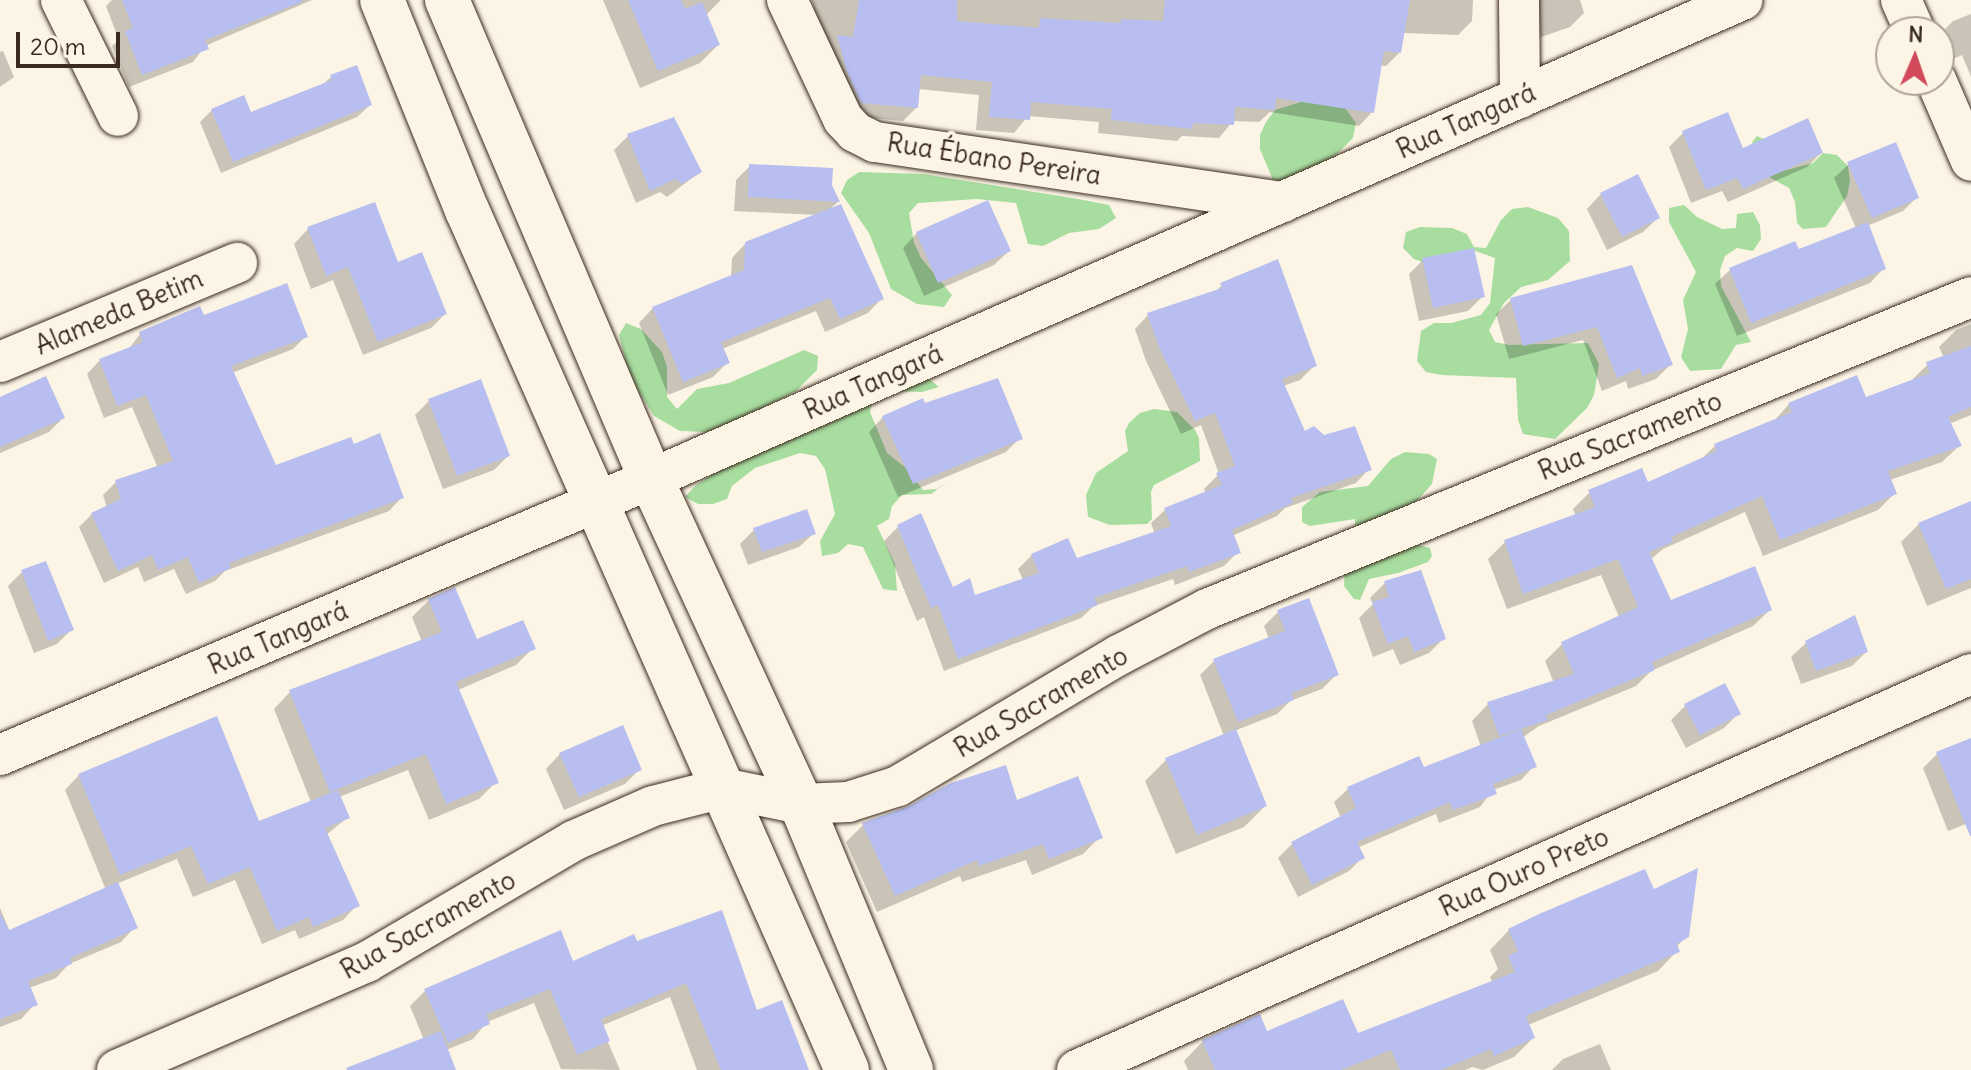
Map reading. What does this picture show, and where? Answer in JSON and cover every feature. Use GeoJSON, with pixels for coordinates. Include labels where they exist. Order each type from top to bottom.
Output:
{"type":"FeatureCollection","features":[{"type":"Feature","properties":{"kind":"main road"},"geometry":{"type":"LineString","coordinates":[[382,0],[467,210],[847,1070]]}},
{"type":"Feature","properties":{"kind":"main road"},"geometry":{"type":"LineString","coordinates":[[447,0],[651,479],[801,804],[911,1070]]}},
{"type":"Feature","properties":{"kind":"street"},"geometry":{"type":"LineString","coordinates":[[61,0],[118,116]]}},
{"type":"Feature","properties":{"kind":"street","name":"Rua Ébano Pereira"},"geometry":{"type":"LineString","coordinates":[[787,0],[843,119],[855,132],[875,142],[1283,202]]}},
{"type":"Feature","properties":{"kind":"street"},"geometry":{"type":"LineString","coordinates":[[1519,0],[1520,98]]}},
{"type":"Feature","properties":{"kind":"street","name":"Rua Tangará"},"geometry":{"type":"LineString","coordinates":[[0,755],[651,479],[1742,0]]}},
{"type":"Feature","properties":{"kind":"street"},"geometry":{"type":"LineString","coordinates":[[1943,96],[1971,161]]}},
{"type":"Feature","properties":{"kind":"street","name":"Alameda Betim"},"geometry":{"type":"LineString","coordinates":[[0,362],[237,263]]}},
{"type":"Feature","properties":{"kind":"street","name":"Rua Sacramento"},"geometry":{"type":"LineString","coordinates":[[117,1070],[367,962],[573,841],[653,806],[723,788],[801,804],[848,802],[898,786],[1119,655],[1207,609],[1971,297]]}},
{"type":"Feature","properties":{"kind":"street","name":"Rua Ouro Preto"},"geometry":{"type":"LineString","coordinates":[[1077,1070],[1971,674]]}},
{"type":"Feature","properties":{"kind":"green space"},"geometry":{"type":"Polygon","coordinates":[[[1314,98],[1335,101],[1346,109],[1356,123],[1353,138],[1331,160],[1275,185],[1260,149],[1260,135],[1275,110],[1314,98]]]}},
{"type":"Feature","properties":{"kind":"green space"},"geometry":{"type":"Polygon","coordinates":[[[1757,136],[1764,139],[1775,173],[1813,163],[1823,153],[1837,155],[1848,166],[1850,181],[1847,196],[1826,227],[1803,229],[1797,223],[1795,202],[1789,188],[1762,173],[1752,142],[1757,136]]]}},
{"type":"Feature","properties":{"kind":"green space"},"geometry":{"type":"Polygon","coordinates":[[[859,172],[923,174],[1078,199],[1109,205],[1116,218],[1099,229],[1069,233],[1043,246],[1028,244],[1016,203],[977,199],[918,203],[909,213],[914,243],[921,258],[952,295],[944,307],[917,304],[891,289],[869,233],[841,193],[847,180],[859,172]]]}},
{"type":"Feature","properties":{"kind":"green space"},"geometry":{"type":"Polygon","coordinates":[[[1684,205],[1697,217],[1722,229],[1736,228],[1737,214],[1753,212],[1760,225],[1761,239],[1753,251],[1737,248],[1725,256],[1720,270],[1721,286],[1751,342],[1736,345],[1721,369],[1690,371],[1681,357],[1688,329],[1683,300],[1696,272],[1669,222],[1669,208],[1684,205]]]}},
{"type":"Feature","properties":{"kind":"green space"},"geometry":{"type":"Polygon","coordinates":[[[1528,207],[1558,218],[1569,231],[1570,261],[1548,280],[1521,287],[1504,303],[1489,330],[1495,342],[1509,345],[1588,343],[1599,364],[1594,395],[1587,408],[1555,439],[1523,434],[1518,420],[1516,378],[1442,375],[1426,372],[1417,361],[1421,331],[1434,323],[1451,323],[1481,315],[1490,303],[1495,258],[1470,249],[1429,264],[1414,259],[1403,248],[1406,232],[1420,227],[1452,228],[1467,234],[1474,247],[1486,248],[1501,220],[1512,209],[1528,207]]]}},
{"type":"Feature","properties":{"kind":"green space"},"geometry":{"type":"Polygon","coordinates":[[[626,323],[641,329],[662,352],[667,367],[667,397],[677,409],[697,389],[729,383],[804,350],[818,356],[817,370],[796,391],[726,427],[709,432],[680,431],[654,416],[630,378],[619,335],[626,323]]]}},
{"type":"Feature","properties":{"kind":"green space"},"geometry":{"type":"Polygon","coordinates":[[[913,377],[928,378],[939,387],[922,392],[887,391],[873,399],[870,412],[887,453],[906,468],[923,490],[937,489],[949,481],[931,494],[902,495],[892,506],[889,519],[877,526],[895,564],[897,591],[883,589],[863,547],[848,544],[838,553],[822,556],[820,541],[835,514],[825,469],[816,456],[800,453],[755,468],[732,486],[727,499],[713,504],[698,504],[685,497],[696,485],[764,442],[869,390],[913,377]]]}},
{"type":"Feature","properties":{"kind":"green space"},"geometry":{"type":"Polygon","coordinates":[[[1154,409],[1177,412],[1195,430],[1199,438],[1200,461],[1154,485],[1151,492],[1152,519],[1147,524],[1110,525],[1088,517],[1086,495],[1096,473],[1128,451],[1125,431],[1129,423],[1140,413],[1154,409]]]}},
{"type":"Feature","properties":{"kind":"green space"},"geometry":{"type":"Polygon","coordinates":[[[1405,452],[1429,454],[1437,459],[1432,484],[1415,503],[1414,544],[1430,548],[1432,556],[1428,562],[1398,573],[1369,579],[1360,600],[1354,599],[1344,586],[1346,542],[1355,527],[1355,519],[1310,526],[1302,522],[1302,507],[1320,492],[1368,486],[1391,459],[1405,452]]]}},
{"type":"Feature","properties":{"kind":"building"},"geometry":{"type":"Polygon","coordinates":[[[122,0],[302,2],[205,40],[209,49],[142,75],[125,31],[133,28],[122,0]]]}},
{"type":"Feature","properties":{"kind":"building"},"geometry":{"type":"Polygon","coordinates":[[[628,0],[681,0],[685,9],[702,2],[720,45],[658,71],[628,0]]]}},
{"type":"Feature","properties":{"kind":"building"},"geometry":{"type":"Polygon","coordinates":[[[859,0],[957,0],[957,21],[1039,28],[1040,18],[1121,23],[1121,19],[1163,21],[1165,0],[1410,0],[1401,53],[1384,51],[1374,113],[1276,98],[1275,110],[1235,107],[1234,125],[1193,123],[1192,129],[1111,120],[1112,109],[1031,102],[1030,120],[989,117],[992,82],[921,75],[918,108],[861,103],[847,72],[837,35],[853,37],[859,0]]]}},
{"type":"Feature","properties":{"kind":"building"},"geometry":{"type":"Polygon","coordinates":[[[357,65],[372,105],[233,162],[211,109],[244,95],[251,112],[332,80],[330,75],[357,65]]]}},
{"type":"Feature","properties":{"kind":"building"},"geometry":{"type":"Polygon","coordinates":[[[1728,112],[1743,148],[1808,118],[1823,153],[1743,189],[1737,178],[1706,190],[1682,131],[1728,112]]]}},
{"type":"Feature","properties":{"kind":"building"},"geometry":{"type":"Polygon","coordinates":[[[674,117],[702,172],[682,184],[675,179],[650,191],[627,134],[674,117]]]}},
{"type":"Feature","properties":{"kind":"building"},"geometry":{"type":"Polygon","coordinates":[[[1896,142],[1919,198],[1872,218],[1847,162],[1896,142]]]}},
{"type":"Feature","properties":{"kind":"building"},"geometry":{"type":"Polygon","coordinates":[[[749,164],[833,168],[832,185],[840,202],[748,197],[749,164]]]}},
{"type":"Feature","properties":{"kind":"building"},"geometry":{"type":"Polygon","coordinates":[[[1638,174],[1660,218],[1622,237],[1600,193],[1638,174]]]}},
{"type":"Feature","properties":{"kind":"building"},"geometry":{"type":"Polygon","coordinates":[[[988,200],[1011,251],[938,283],[916,232],[988,200]]]}},
{"type":"Feature","properties":{"kind":"building"},"geometry":{"type":"Polygon","coordinates":[[[375,202],[398,262],[422,252],[447,314],[378,342],[348,267],[326,276],[307,227],[375,202]]]}},
{"type":"Feature","properties":{"kind":"building"},"geometry":{"type":"Polygon","coordinates":[[[841,204],[884,299],[840,319],[830,298],[721,342],[730,363],[683,382],[652,307],[744,270],[745,242],[841,204]]]}},
{"type":"Feature","properties":{"kind":"building"},"geometry":{"type":"Polygon","coordinates":[[[1868,222],[1886,269],[1751,323],[1729,268],[1795,241],[1799,249],[1868,222]]]}},
{"type":"Feature","properties":{"kind":"building"},"geometry":{"type":"Polygon","coordinates":[[[1474,248],[1485,297],[1433,308],[1422,258],[1474,248]]]}},
{"type":"Feature","properties":{"kind":"building"},"geometry":{"type":"Polygon","coordinates":[[[1278,259],[1317,366],[1282,379],[1305,431],[1314,426],[1324,435],[1355,426],[1372,470],[1291,498],[1293,503],[1232,530],[1241,553],[1189,572],[1187,566],[1094,598],[1098,605],[958,659],[938,605],[931,608],[897,525],[921,513],[953,587],[970,578],[975,595],[1039,573],[1031,554],[1068,538],[1077,558],[1171,526],[1164,508],[1222,485],[1216,473],[1235,466],[1215,413],[1195,421],[1159,347],[1147,313],[1222,288],[1220,283],[1278,259]]]}},
{"type":"Feature","properties":{"kind":"building"},"geometry":{"type":"Polygon","coordinates":[[[1632,265],[1673,365],[1642,376],[1640,368],[1617,378],[1597,327],[1523,346],[1510,298],[1632,265]]]}},
{"type":"Feature","properties":{"kind":"building"},"geometry":{"type":"Polygon","coordinates":[[[287,283],[308,337],[231,366],[276,465],[351,437],[354,444],[380,433],[404,498],[229,563],[231,568],[199,583],[188,557],[158,570],[152,555],[118,571],[91,513],[121,499],[115,480],[173,461],[146,395],[117,406],[99,359],[143,342],[139,332],[200,306],[204,315],[287,283]]]}},
{"type":"Feature","properties":{"kind":"building"},"geometry":{"type":"Polygon","coordinates":[[[1971,346],[1971,407],[1948,417],[1962,446],[1888,471],[1897,494],[1780,540],[1762,496],[1671,537],[1673,542],[1649,552],[1671,600],[1755,566],[1772,610],[1652,662],[1655,670],[1546,715],[1548,720],[1499,736],[1487,702],[1574,674],[1561,642],[1638,607],[1618,559],[1523,594],[1504,540],[1595,507],[1588,490],[1642,468],[1648,482],[1717,451],[1714,444],[1792,412],[1788,403],[1857,375],[1866,397],[1930,373],[1926,362],[1971,346]]]}},
{"type":"Feature","properties":{"kind":"building"},"geometry":{"type":"Polygon","coordinates":[[[46,376],[65,418],[0,447],[0,397],[46,376]]]}},
{"type":"Feature","properties":{"kind":"building"},"geometry":{"type":"Polygon","coordinates":[[[998,378],[1023,439],[913,484],[882,416],[923,398],[925,403],[998,378]]]}},
{"type":"Feature","properties":{"kind":"building"},"geometry":{"type":"Polygon","coordinates":[[[481,379],[510,456],[457,476],[428,399],[481,379]]]}},
{"type":"Feature","properties":{"kind":"building"},"geometry":{"type":"Polygon","coordinates":[[[1971,501],[1971,579],[1946,589],[1918,523],[1971,501]]]}},
{"type":"Feature","properties":{"kind":"building"},"geometry":{"type":"Polygon","coordinates":[[[807,509],[816,534],[762,552],[753,528],[807,509]]]}},
{"type":"Feature","properties":{"kind":"building"},"geometry":{"type":"Polygon","coordinates":[[[46,561],[74,630],[48,641],[21,570],[46,561]]]}},
{"type":"Feature","properties":{"kind":"building"},"geometry":{"type":"Polygon","coordinates":[[[1421,570],[1446,639],[1414,652],[1408,636],[1388,644],[1372,602],[1389,597],[1384,581],[1421,570]]]}},
{"type":"Feature","properties":{"kind":"building"},"geometry":{"type":"Polygon","coordinates":[[[455,587],[477,639],[523,620],[536,649],[456,682],[499,783],[446,804],[426,754],[330,792],[289,690],[442,632],[428,599],[455,587]]]}},
{"type":"Feature","properties":{"kind":"building"},"geometry":{"type":"Polygon","coordinates":[[[1309,598],[1339,675],[1291,693],[1294,700],[1238,722],[1213,659],[1285,631],[1277,610],[1309,598]]]}},
{"type":"Feature","properties":{"kind":"building"},"geometry":{"type":"Polygon","coordinates":[[[1855,615],[1868,652],[1816,671],[1805,641],[1855,615]]]}},
{"type":"Feature","properties":{"kind":"building"},"geometry":{"type":"Polygon","coordinates":[[[1725,683],[1741,714],[1700,735],[1684,704],[1725,683]]]}},
{"type":"Feature","properties":{"kind":"building"},"geometry":{"type":"Polygon","coordinates":[[[217,716],[259,821],[338,790],[350,818],[325,828],[360,906],[313,927],[309,917],[277,931],[250,867],[208,884],[191,846],[120,875],[78,774],[217,716]]]}},
{"type":"Feature","properties":{"kind":"building"},"geometry":{"type":"Polygon","coordinates":[[[623,725],[642,770],[579,797],[559,753],[623,725]]]}},
{"type":"Feature","properties":{"kind":"building"},"geometry":{"type":"Polygon","coordinates":[[[1236,729],[1267,806],[1197,835],[1165,758],[1236,729]]]}},
{"type":"Feature","properties":{"kind":"building"},"geometry":{"type":"Polygon","coordinates":[[[1521,729],[1537,767],[1493,784],[1497,794],[1453,810],[1450,802],[1357,842],[1365,858],[1312,885],[1291,842],[1356,808],[1347,787],[1419,756],[1424,767],[1521,729]]]}},
{"type":"Feature","properties":{"kind":"building"},"geometry":{"type":"Polygon","coordinates":[[[1971,738],[1971,836],[1970,836],[1936,752],[1971,738]]]}},
{"type":"Feature","properties":{"kind":"building"},"geometry":{"type":"Polygon","coordinates":[[[1006,765],[1017,800],[1078,776],[1103,838],[1049,859],[1043,844],[979,866],[977,860],[895,896],[862,823],[909,806],[951,783],[1006,765]]]}},
{"type":"Feature","properties":{"kind":"building"},"geometry":{"type":"Polygon","coordinates":[[[1698,868],[1689,937],[1677,944],[1680,952],[1526,1016],[1535,1038],[1494,1056],[1491,1049],[1441,1070],[1400,1070],[1391,1050],[1341,1070],[1215,1070],[1202,1040],[1260,1014],[1267,1031],[1343,999],[1358,1033],[1515,972],[1508,956],[1518,951],[1508,929],[1645,869],[1654,889],[1698,868]]]}},
{"type":"Feature","properties":{"kind":"building"},"geometry":{"type":"Polygon","coordinates":[[[118,882],[138,928],[70,958],[72,964],[28,981],[38,1005],[0,1019],[0,913],[9,930],[118,882]]]}},
{"type":"Feature","properties":{"kind":"building"},"geometry":{"type":"Polygon","coordinates":[[[722,910],[757,1010],[782,1000],[809,1070],[721,1070],[686,983],[601,1019],[610,1041],[577,1055],[550,989],[486,1014],[490,1024],[448,1043],[424,989],[561,930],[573,961],[634,934],[637,941],[722,910]]]}},
{"type":"Feature","properties":{"kind":"building"},"geometry":{"type":"Polygon","coordinates":[[[441,1031],[456,1070],[346,1068],[441,1031]]]}}]}
